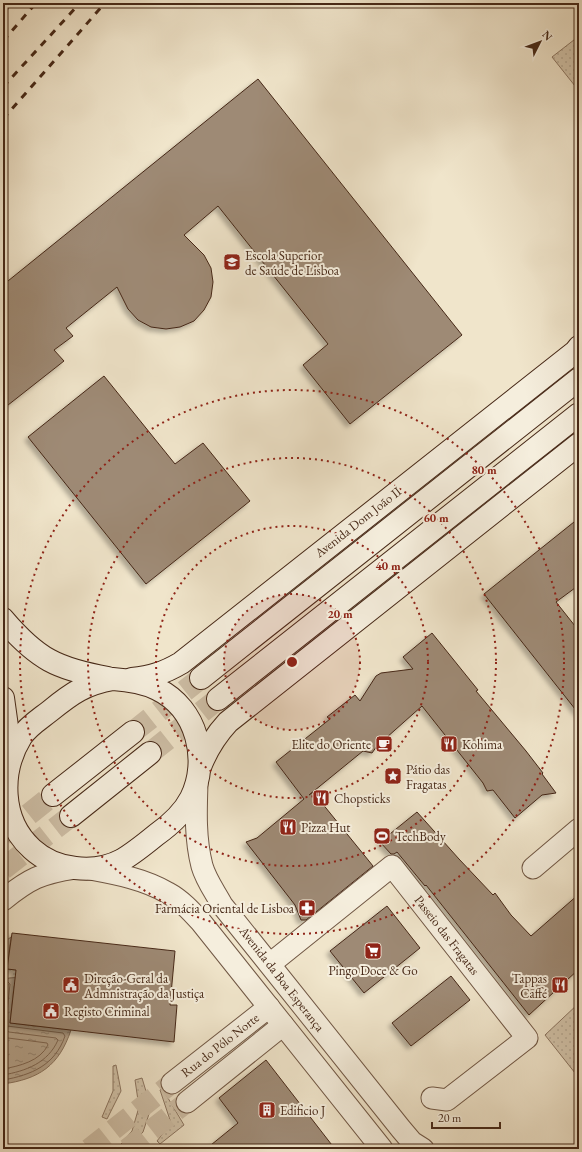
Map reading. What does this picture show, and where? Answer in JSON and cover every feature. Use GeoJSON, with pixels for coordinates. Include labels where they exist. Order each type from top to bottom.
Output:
{"type":"FeatureCollection","features":[{"type":"Feature","properties":{"kind":"main road","name":"Avenida Dom João II"},"geometry":{"type":"LineString","coordinates":[[5,774],[13,749],[22,736],[32,725],[64,700],[83,687],[98,682],[148,677],[166,672],[181,663],[578,350]]}},
{"type":"Feature","properties":{"kind":"main road","name":"Avenida Dom João II"},"geometry":{"type":"LineString","coordinates":[[202,678],[579,379]]}},
{"type":"Feature","properties":{"kind":"main road"},"geometry":{"type":"LineString","coordinates":[[218,699],[579,414]]}},
{"type":"Feature","properties":{"kind":"main road"},"geometry":{"type":"LineString","coordinates":[[3,698],[8,734],[4,794],[7,810],[21,838],[32,849],[45,858],[59,864],[83,868],[106,866],[121,861],[153,838],[182,812],[191,799],[206,752],[216,735],[228,722],[579,444]]}},
{"type":"Feature","properties":{"kind":"main road"},"geometry":{"type":"LineString","coordinates":[[3,619],[29,647],[56,664],[83,673],[144,683],[159,690],[172,699],[191,723],[197,738],[200,753],[198,777]]}},
{"type":"Feature","properties":{"kind":"main road"},"geometry":{"type":"LineString","coordinates":[[53,795],[133,732]]}},
{"type":"Feature","properties":{"kind":"main road"},"geometry":{"type":"LineString","coordinates":[[70,816],[150,753]]}},
{"type":"Feature","properties":{"kind":"street","name":"Avenida da Boa Esperança"},"geometry":{"type":"LineString","coordinates":[[198,777],[195,815],[202,866],[222,905],[401,1129],[412,1142],[423,1149]]}},
{"type":"Feature","properties":{"kind":"street"},"geometry":{"type":"LineString","coordinates":[[533,868],[579,829]]}},
{"type":"Feature","properties":{"kind":"street","name":"Passeio das Fragatas"},"geometry":{"type":"LineString","coordinates":[[270,964],[392,866],[527,1038],[447,1100],[432,1098]]}},
{"type":"Feature","properties":{"kind":"street","name":"Avenida da Boa Esperança"},"geometry":{"type":"LineString","coordinates":[[83,868],[121,875],[151,884],[169,893],[186,906],[201,922],[382,1149]]}},
{"type":"Feature","properties":{"kind":"street"},"geometry":{"type":"LineString","coordinates":[[3,900],[23,884],[36,877],[55,871],[83,868]]}},
{"type":"Feature","properties":{"kind":"street","name":"Rua do Pólo Norte"},"geometry":{"type":"LineString","coordinates":[[172,1083],[269,1007]]}},
{"type":"Feature","properties":{"kind":"street","name":"Rua do Pólo Norte"},"geometry":{"type":"LineString","coordinates":[[187,1102],[283,1025]]}},
{"type":"Feature","properties":{"kind":"shaded area"},"geometry":{"type":"Polygon","coordinates":[[[579,36],[579,91],[552,57],[579,36]]]}},
{"type":"Feature","properties":{"kind":"shaded area"},"geometry":{"type":"Polygon","coordinates":[[[11,937],[7,969],[24,971],[19,977],[3,979],[3,943],[11,937]]]}},
{"type":"Feature","properties":{"kind":"shaded area"},"geometry":{"type":"Polygon","coordinates":[[[579,1003],[579,1078],[545,1035],[579,1003]]]}},
{"type":"Feature","properties":{"kind":"shaded area"},"geometry":{"type":"Polygon","coordinates":[[[116,1065],[121,1091],[107,1119],[102,1117],[113,1091],[113,1066],[116,1065]]]}},
{"type":"Feature","properties":{"kind":"shaded area"},"geometry":{"type":"Polygon","coordinates":[[[142,1078],[151,1108],[143,1132],[127,1149],[117,1149],[132,1131],[139,1107],[135,1080],[142,1078]]]}},
{"type":"Feature","properties":{"kind":"shaded area"},"geometry":{"type":"Polygon","coordinates":[[[162,1088],[184,1125],[160,1144],[157,1141],[171,1123],[160,1090],[162,1088]]]}},
{"type":"Feature","properties":{"kind":"shaded area"},"geometry":{"type":"Polygon","coordinates":[[[3,1142],[6,1144],[43,1148],[72,1145],[72,1149],[3,1149],[3,1142]]]}},
{"type":"Feature","properties":{"kind":"water"},"geometry":{"type":"Polygon","coordinates":[[[19,977],[22,986],[14,986],[10,1023],[71,1030],[60,1053],[54,1062],[46,1069],[27,1079],[3,1084],[3,979],[19,977]]]}},
{"type":"Feature","properties":{"kind":"building"},"geometry":{"type":"Polygon","coordinates":[[[258,79],[462,335],[350,424],[303,365],[328,344],[218,206],[184,235],[204,255],[211,268],[213,282],[211,297],[204,310],[194,321],[180,327],[166,329],[151,327],[138,320],[128,309],[117,287],[66,328],[73,336],[54,350],[64,361],[3,409],[3,285],[258,79]]]}},
{"type":"Feature","properties":{"kind":"building"},"geometry":{"type":"Polygon","coordinates":[[[104,376],[175,464],[203,443],[250,501],[146,584],[28,437],[104,376]]]}},
{"type":"Feature","properties":{"kind":"building"},"geometry":{"type":"Polygon","coordinates":[[[579,518],[579,585],[556,602],[579,631],[579,714],[484,594],[579,518]]]}},
{"type":"Feature","properties":{"kind":"building"},"geometry":{"type":"Polygon","coordinates":[[[432,633],[478,690],[476,691],[526,751],[556,793],[542,795],[515,818],[493,790],[487,791],[483,783],[422,706],[377,746],[372,753],[363,751],[309,795],[313,792],[373,866],[306,920],[301,920],[295,905],[246,842],[257,838],[304,799],[276,762],[330,719],[327,717],[355,695],[360,701],[376,676],[381,673],[413,669],[403,657],[432,633]]]}},
{"type":"Feature","properties":{"kind":"building"},"geometry":{"type":"Polygon","coordinates":[[[417,812],[493,895],[495,893],[511,915],[531,936],[579,894],[579,969],[529,1015],[426,885],[425,886],[397,852],[391,854],[380,842],[417,812]]]}},
{"type":"Feature","properties":{"kind":"building"},"geometry":{"type":"Polygon","coordinates":[[[387,906],[420,948],[364,993],[330,951],[387,906]]]}},
{"type":"Feature","properties":{"kind":"building"},"geometry":{"type":"Polygon","coordinates":[[[12,933],[175,951],[170,1005],[177,1005],[174,1042],[10,1023],[16,970],[7,969],[12,933]]]}},
{"type":"Feature","properties":{"kind":"building"},"geometry":{"type":"Polygon","coordinates":[[[451,976],[470,1000],[411,1046],[392,1023],[451,976]]]}},
{"type":"Feature","properties":{"kind":"building","name":"Edificio J"},"geometry":{"type":"Polygon","coordinates":[[[266,1060],[335,1149],[206,1149],[238,1123],[219,1098],[266,1060]]]}},
{"type":"Feature","properties":{"kind":"tunnel"},"geometry":{"type":"LineString","coordinates":[[133,732],[201,678]]}},
{"type":"Feature","properties":{"kind":"tunnel"},"geometry":{"type":"LineString","coordinates":[[150,753],[218,699]]}},
{"type":"Feature","properties":{"kind":"tunnel"},"geometry":{"type":"LineString","coordinates":[[3,835],[53,795]]}},
{"type":"Feature","properties":{"kind":"tunnel"},"geometry":{"type":"LineString","coordinates":[[3,869],[71,816]]}},
{"type":"Feature","properties":{"kind":"tunnel"},"geometry":{"type":"LineString","coordinates":[[89,1149],[172,1083]]}},
{"type":"Feature","properties":{"kind":"tunnel"},"geometry":{"type":"LineString","coordinates":[[127,1149],[187,1102]]}},
{"type":"Feature","properties":{"kind":"railway"},"geometry":{"type":"LineString","coordinates":[[3,13],[12,3]]}},
{"type":"Feature","properties":{"kind":"railway"},"geometry":{"type":"LineString","coordinates":[[3,41],[36,3]]}},
{"type":"Feature","properties":{"kind":"railway"},"geometry":{"type":"LineString","coordinates":[[3,87],[80,3]]}},
{"type":"Feature","properties":{"kind":"railway"},"geometry":{"type":"LineString","coordinates":[[3,119],[105,3]]}},
{"type":"Feature","properties":{"kind":"place","name":"Escola Superior de Saúde de Lisboa"},"geometry":{"type":"Point","coordinates":[232,262]}},
{"type":"Feature","properties":{"kind":"place","name":"Elite do Oriente"},"geometry":{"type":"Point","coordinates":[384,744]}},
{"type":"Feature","properties":{"kind":"place","name":"Kohima"},"geometry":{"type":"Point","coordinates":[449,744]}},
{"type":"Feature","properties":{"kind":"place","name":"Pátio das Fragatas"},"geometry":{"type":"Point","coordinates":[393,776]}},
{"type":"Feature","properties":{"kind":"place","name":"Chopsticks"},"geometry":{"type":"Point","coordinates":[321,798]}},
{"type":"Feature","properties":{"kind":"place","name":"Pizza Hut"},"geometry":{"type":"Point","coordinates":[288,827]}},
{"type":"Feature","properties":{"kind":"place","name":"TechBody"},"geometry":{"type":"Point","coordinates":[382,836]}},
{"type":"Feature","properties":{"kind":"place","name":"Farmácia Oriental de Lisboa"},"geometry":{"type":"Point","coordinates":[307,908]}},
{"type":"Feature","properties":{"kind":"place","name":"Pingo Doce & Go"},"geometry":{"type":"Point","coordinates":[373,951]}},
{"type":"Feature","properties":{"kind":"place","name":"Direção-Geral da Admnistração da Justiça"},"geometry":{"type":"Point","coordinates":[71,985]}},
{"type":"Feature","properties":{"kind":"place","name":"Tappas Caffé"},"geometry":{"type":"Point","coordinates":[560,985]}},
{"type":"Feature","properties":{"kind":"place","name":"Registo Criminal"},"geometry":{"type":"Point","coordinates":[51,1011]}},
{"type":"Feature","properties":{"kind":"place","name":"Edificio J"},"geometry":{"type":"Point","coordinates":[267,1110]}}]}
